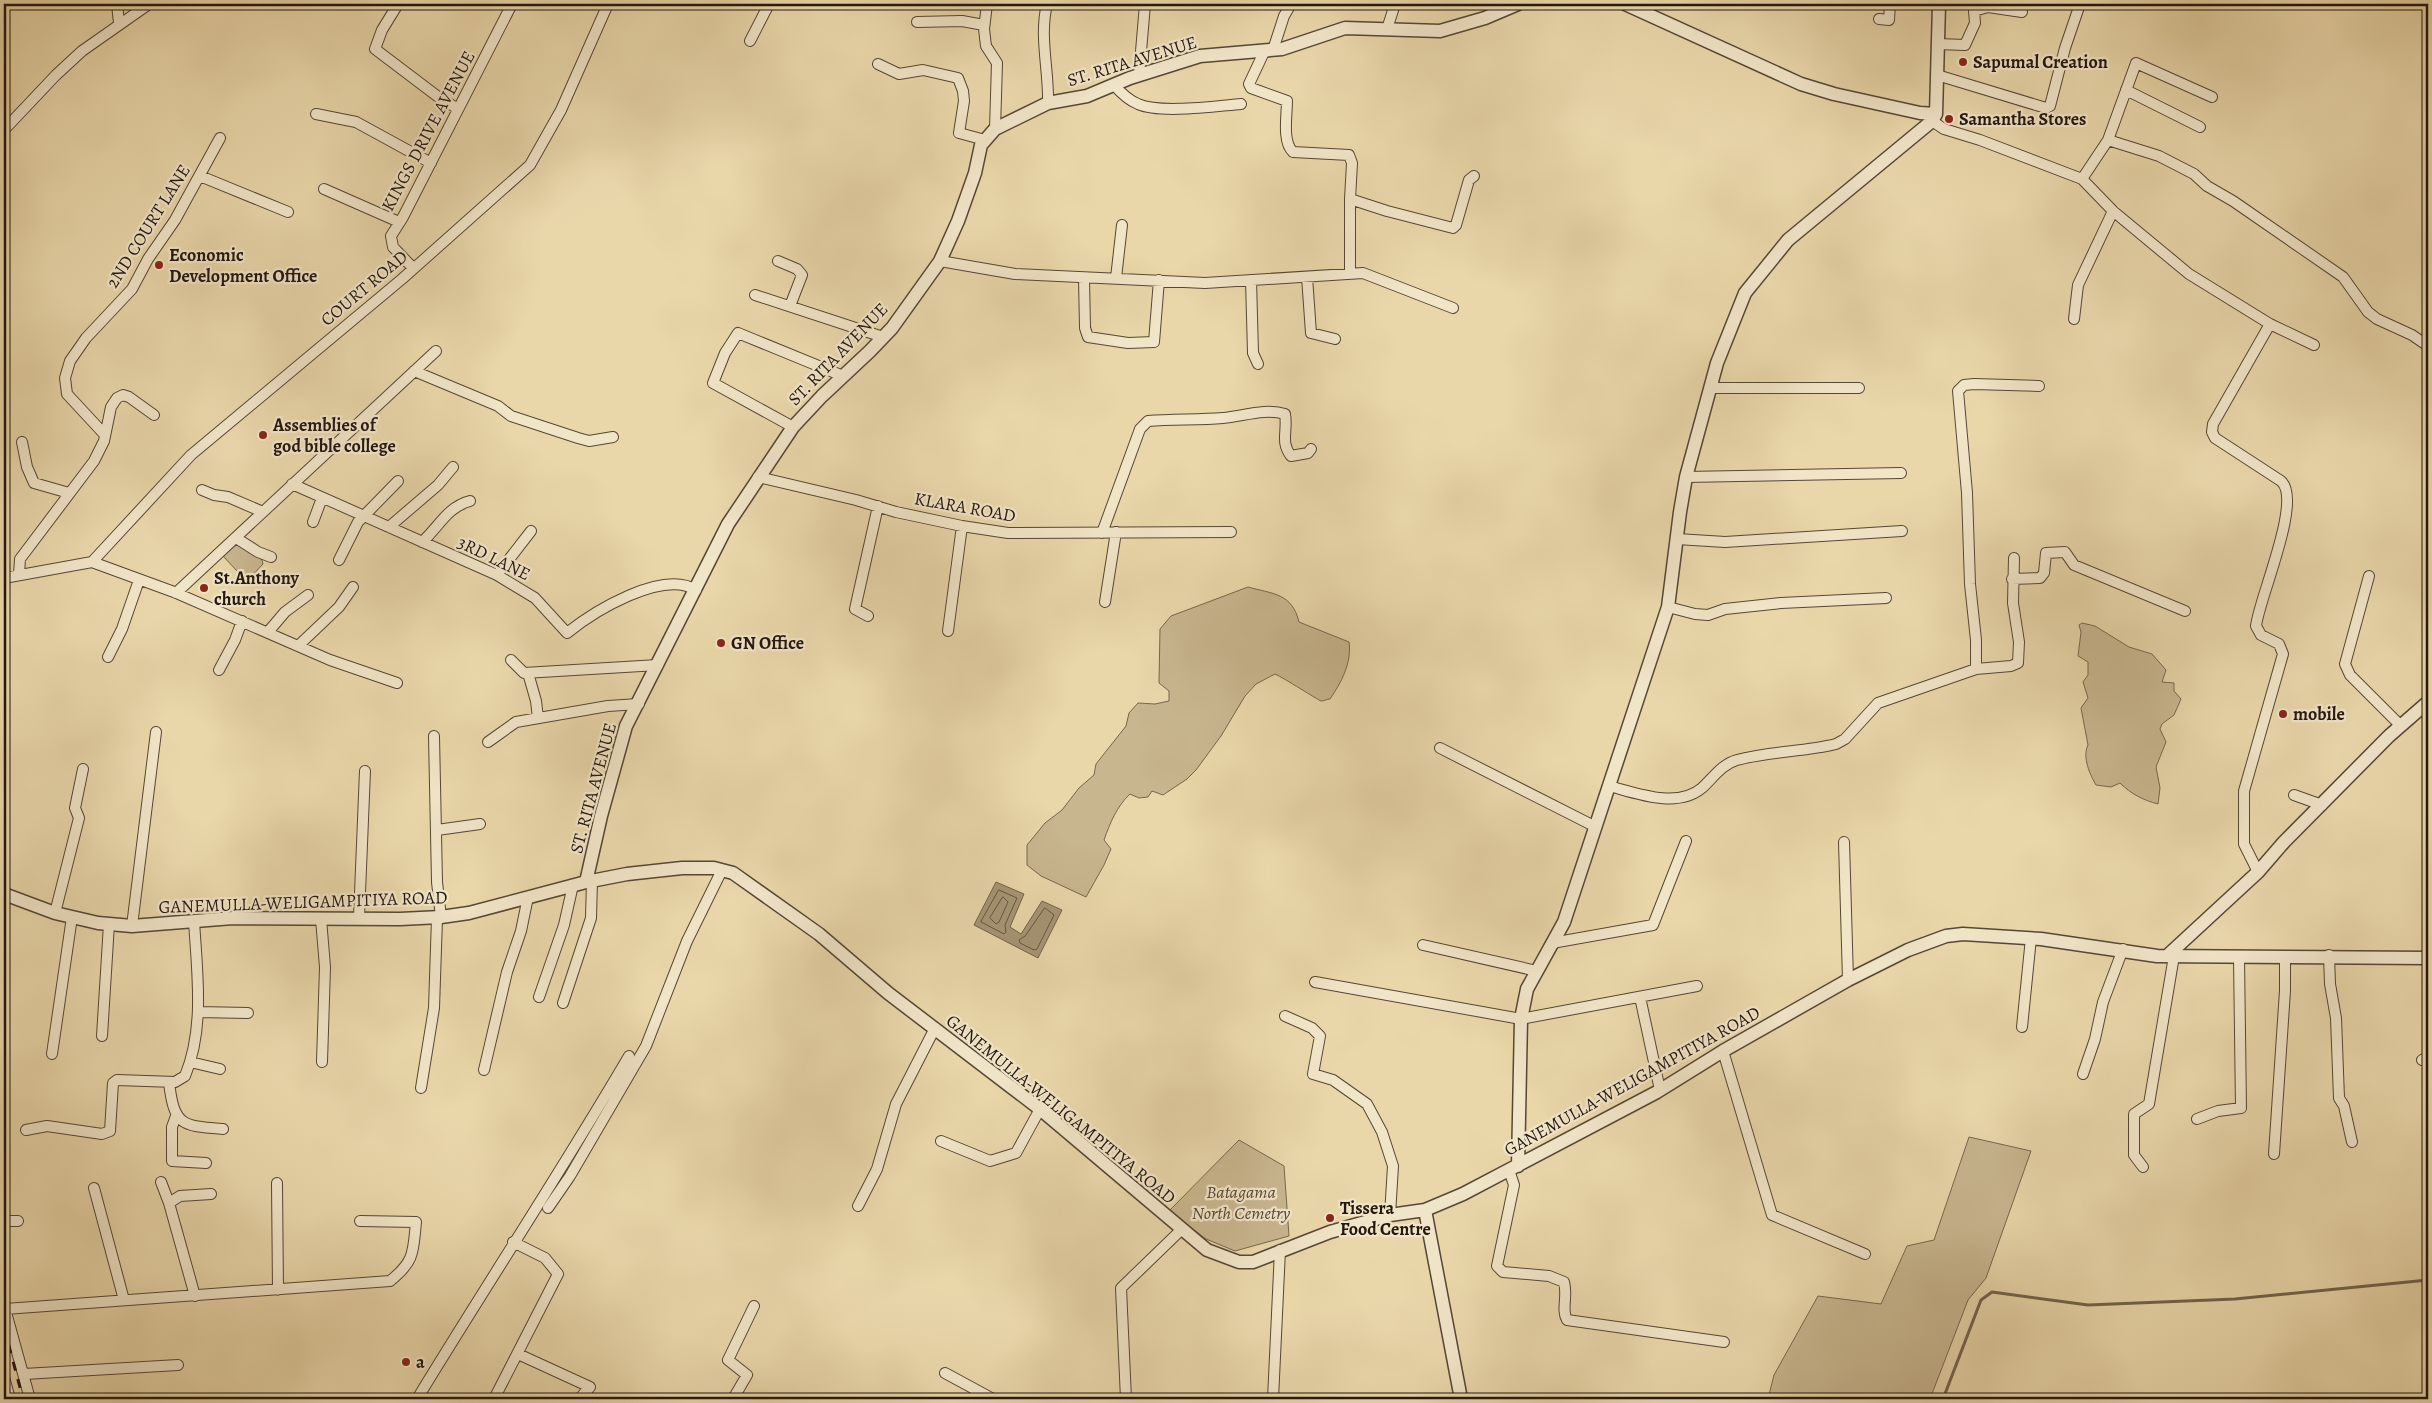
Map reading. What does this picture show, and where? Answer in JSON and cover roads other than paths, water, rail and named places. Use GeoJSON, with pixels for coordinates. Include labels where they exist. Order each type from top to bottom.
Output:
{"type":"FeatureCollection","features":[{"type":"Feature","properties":{"kind":"street"},"geometry":{"type":"LineString","coordinates":[[117,4],[119,23]]}},
{"type":"Feature","properties":{"kind":"street"},"geometry":{"type":"LineString","coordinates":[[4,129],[56,75],[96,40],[149,4]]}},
{"type":"Feature","properties":{"kind":"street"},"geometry":{"type":"LineString","coordinates":[[398,4],[382,30],[374,49],[437,96],[458,109]]}},
{"type":"Feature","properties":{"kind":"street","name":"KINGS DRIVE AVENUE"},"geometry":{"type":"LineString","coordinates":[[413,268],[393,247],[391,236],[431,163],[512,4]]}},
{"type":"Feature","properties":{"kind":"street","name":"COURT ROAD"},"geometry":{"type":"LineString","coordinates":[[92,562],[191,455],[413,268],[530,165],[561,110],[608,4]]}},
{"type":"Feature","properties":{"kind":"street"},"geometry":{"type":"LineString","coordinates":[[750,42],[769,4]]}},
{"type":"Feature","properties":{"kind":"street"},"geometry":{"type":"LineString","coordinates":[[987,4],[984,25],[986,46],[997,62],[995,129]]}},
{"type":"Feature","properties":{"kind":"street"},"geometry":{"type":"LineString","coordinates":[[1047,4],[1043,19],[1043,51],[1049,86],[1048,103]]}},
{"type":"Feature","properties":{"kind":"street"},"geometry":{"type":"LineString","coordinates":[[1139,76],[1145,4]]}},
{"type":"Feature","properties":{"kind":"street"},"geometry":{"type":"LineString","coordinates":[[1291,4],[1269,50],[1253,74],[1249,84],[1251,88],[1287,101],[1286,139],[1288,148],[1293,152],[1350,155],[1352,163],[1350,274]]}},
{"type":"Feature","properties":{"kind":"street"},"geometry":{"type":"LineString","coordinates":[[1386,29],[1395,4]]}},
{"type":"Feature","properties":{"kind":"street","name":"ST. RITA AVENUE"},"geometry":{"type":"LineString","coordinates":[[589,882],[601,816],[626,726],[639,704],[728,524],[793,427],[884,337],[940,261],[958,221],[976,172],[982,145],[995,129],[1048,103],[1087,96],[1139,76],[1200,56],[1269,50],[1345,28],[1440,31],[1485,18],[1518,4]]}},
{"type":"Feature","properties":{"kind":"street"},"geometry":{"type":"LineString","coordinates":[[1625,4],[1801,84],[1834,94],[1934,117],[1944,129],[1980,140],[2082,179],[2113,211],[2189,274],[2270,324],[2314,345]]}},
{"type":"Feature","properties":{"kind":"street"},"geometry":{"type":"LineString","coordinates":[[1879,19],[1889,20],[1890,4]]}},
{"type":"Feature","properties":{"kind":"street"},"geometry":{"type":"LineString","coordinates":[[1724,1342],[1567,1320],[1564,1314],[1567,1293],[1564,1282],[1549,1276],[1503,1272],[1497,1266],[1514,1185],[1521,1019],[1527,989],[1564,922],[1668,607],[1686,477],[1718,363],[1744,293],[1788,240],[1934,117],[1939,4]]}},
{"type":"Feature","properties":{"kind":"street"},"geometry":{"type":"LineString","coordinates":[[1937,75],[2041,107],[2050,106],[2065,48],[2080,4]]}},
{"type":"Feature","properties":{"kind":"street"},"geometry":{"type":"LineString","coordinates":[[1938,44],[1965,45],[1975,23],[1974,11],[1988,8],[2022,12]]}},
{"type":"Feature","properties":{"kind":"street"},"geometry":{"type":"LineString","coordinates":[[917,22],[962,21],[984,25]]}},
{"type":"Feature","properties":{"kind":"street"},"geometry":{"type":"LineString","coordinates":[[2082,179],[2108,140],[2136,63],[2212,96]]}},
{"type":"Feature","properties":{"kind":"street"},"geometry":{"type":"LineString","coordinates":[[878,64],[899,74],[923,70],[956,76],[961,82],[963,91],[959,133],[985,140]]}},
{"type":"Feature","properties":{"kind":"street"},"geometry":{"type":"LineString","coordinates":[[1114,85],[1124,96],[1132,101],[1140,105],[1153,107],[1185,108],[1241,104]]}},
{"type":"Feature","properties":{"kind":"street"},"geometry":{"type":"LineString","coordinates":[[2126,90],[2200,127]]}},
{"type":"Feature","properties":{"kind":"street"},"geometry":{"type":"LineString","coordinates":[[316,114],[356,122],[431,163]]}},
{"type":"Feature","properties":{"kind":"street","name":"2ND COURT LANE"},"geometry":{"type":"LineString","coordinates":[[105,435],[67,394],[65,378],[70,361],[86,338],[132,289],[148,259],[175,220],[220,138]]}},
{"type":"Feature","properties":{"kind":"street"},"geometry":{"type":"LineString","coordinates":[[2108,140],[2159,156],[2194,174],[2207,186],[2343,276],[2368,312],[2377,319],[2412,335],[2428,346]]}},
{"type":"Feature","properties":{"kind":"street"},"geometry":{"type":"LineString","coordinates":[[200,176],[288,212]]}},
{"type":"Feature","properties":{"kind":"street"},"geometry":{"type":"LineString","coordinates":[[1350,199],[1387,211],[1453,228],[1456,225],[1469,180],[1474,176]]}},
{"type":"Feature","properties":{"kind":"street"},"geometry":{"type":"LineString","coordinates":[[324,190],[399,222]]}},
{"type":"Feature","properties":{"kind":"street"},"geometry":{"type":"LineString","coordinates":[[2074,319],[2078,286],[2113,211]]}},
{"type":"Feature","properties":{"kind":"street"},"geometry":{"type":"LineString","coordinates":[[1116,278],[1122,225]]}},
{"type":"Feature","properties":{"kind":"street"},"geometry":{"type":"LineString","coordinates":[[778,261],[797,269],[802,275],[790,306]]}},
{"type":"Feature","properties":{"kind":"street"},"geometry":{"type":"LineString","coordinates":[[940,261],[1015,274],[1084,279],[1116,278],[1205,283],[1363,273],[1453,308]]}},
{"type":"Feature","properties":{"kind":"street"},"geometry":{"type":"LineString","coordinates":[[1307,277],[1311,333],[1335,339]]}},
{"type":"Feature","properties":{"kind":"street"},"geometry":{"type":"LineString","coordinates":[[1084,279],[1085,328],[1088,337],[1128,343],[1154,342],[1159,280]]}},
{"type":"Feature","properties":{"kind":"street"},"geometry":{"type":"LineString","coordinates":[[1252,280],[1253,353],[1258,364]]}},
{"type":"Feature","properties":{"kind":"street"},"geometry":{"type":"LineString","coordinates":[[756,295],[884,337]]}},
{"type":"Feature","properties":{"kind":"street"},"geometry":{"type":"LineString","coordinates":[[2258,872],[2244,844],[2244,791],[2283,654],[2279,644],[2260,635],[2256,626],[2282,534],[2288,495],[2284,484],[2215,438],[2212,430],[2213,424],[2270,324]]}},
{"type":"Feature","properties":{"kind":"street"},"geometry":{"type":"LineString","coordinates":[[793,427],[713,383],[721,361],[738,333],[843,376]]}},
{"type":"Feature","properties":{"kind":"street"},"geometry":{"type":"LineString","coordinates":[[176,592],[436,351]]}},
{"type":"Feature","properties":{"kind":"street"},"geometry":{"type":"LineString","coordinates":[[414,372],[498,406],[511,416],[589,441],[613,438]]}},
{"type":"Feature","properties":{"kind":"street"},"geometry":{"type":"LineString","coordinates":[[1976,669],[1976,640],[1970,584],[1967,493],[1958,391],[1964,385],[1974,384],[2039,386]]}},
{"type":"Feature","properties":{"kind":"street"},"geometry":{"type":"LineString","coordinates":[[1711,388],[1859,388]]}},
{"type":"Feature","properties":{"kind":"street"},"geometry":{"type":"LineString","coordinates":[[19,574],[20,559],[94,461],[105,435],[112,406],[117,398],[129,397],[154,415]]}},
{"type":"Feature","properties":{"kind":"street"},"geometry":{"type":"LineString","coordinates":[[1102,533],[1140,429],[1148,421],[1225,418],[1267,411],[1279,412],[1285,414],[1284,441],[1286,449],[1292,456],[1308,453],[1311,449]]}},
{"type":"Feature","properties":{"kind":"street"},"geometry":{"type":"LineString","coordinates":[[22,442],[27,467],[34,483],[69,493]]}},
{"type":"Feature","properties":{"kind":"street"},"geometry":{"type":"LineString","coordinates":[[389,527],[438,485],[453,467]]}},
{"type":"Feature","properties":{"kind":"street"},"geometry":{"type":"LineString","coordinates":[[1686,477],[1901,473]]}},
{"type":"Feature","properties":{"kind":"street","name":"KLARA ROAD"},"geometry":{"type":"LineString","coordinates":[[758,477],[962,526],[1008,533],[1231,532]]}},
{"type":"Feature","properties":{"kind":"street"},"geometry":{"type":"LineString","coordinates":[[339,560],[358,522],[398,481]]}},
{"type":"Feature","properties":{"kind":"street","name":"3RD LANE"},"geometry":{"type":"LineString","coordinates":[[292,484],[497,575],[535,598],[567,633],[594,613],[651,588],[682,585],[696,590]]}},
{"type":"Feature","properties":{"kind":"street"},"geometry":{"type":"LineString","coordinates":[[202,490],[214,495],[228,497],[263,512]]}},
{"type":"Feature","properties":{"kind":"street"},"geometry":{"type":"LineString","coordinates":[[313,522],[322,498]]}},
{"type":"Feature","properties":{"kind":"street"},"geometry":{"type":"LineString","coordinates":[[422,542],[448,512],[458,504],[470,501]]}},
{"type":"Feature","properties":{"kind":"street"},"geometry":{"type":"LineString","coordinates":[[868,616],[855,610],[878,506]]}},
{"type":"Feature","properties":{"kind":"street"},"geometry":{"type":"LineString","coordinates":[[948,630],[962,526]]}},
{"type":"Feature","properties":{"kind":"street"},"geometry":{"type":"LineString","coordinates":[[1677,539],[1725,542],[1902,530]]}},
{"type":"Feature","properties":{"kind":"street"},"geometry":{"type":"LineString","coordinates":[[497,575],[530,531]]}},
{"type":"Feature","properties":{"kind":"street"},"geometry":{"type":"LineString","coordinates":[[1105,602],[1116,532]]}},
{"type":"Feature","properties":{"kind":"street"},"geometry":{"type":"LineString","coordinates":[[236,538],[270,557]]}},
{"type":"Feature","properties":{"kind":"street"},"geometry":{"type":"LineString","coordinates":[[2012,579],[2040,578],[2044,573],[2046,553],[2065,552],[2074,565],[2185,611]]}},
{"type":"Feature","properties":{"kind":"street"},"geometry":{"type":"LineString","coordinates":[[1609,786],[1660,798],[1689,796],[1700,789],[1729,763],[1774,753],[1836,744],[1845,739],[1878,703],[1976,669],[2011,666],[2018,663],[2019,642],[2013,603],[2012,579],[2014,558]]}},
{"type":"Feature","properties":{"kind":"street"},"geometry":{"type":"LineString","coordinates":[[4,578],[92,562],[176,592],[330,660],[398,683]]}},
{"type":"Feature","properties":{"kind":"street"},"geometry":{"type":"LineString","coordinates":[[2369,576],[2344,664],[2350,675],[2401,726]]}},
{"type":"Feature","properties":{"kind":"street"},"geometry":{"type":"LineString","coordinates":[[108,657],[122,629],[139,580]]}},
{"type":"Feature","properties":{"kind":"street"},"geometry":{"type":"LineString","coordinates":[[298,646],[339,607],[353,587]]}},
{"type":"Feature","properties":{"kind":"street"},"geometry":{"type":"LineString","coordinates":[[268,632],[285,612],[308,595]]}},
{"type":"Feature","properties":{"kind":"street"},"geometry":{"type":"LineString","coordinates":[[1668,607],[1695,614],[1708,615],[1725,609],[1781,603],[1886,598]]}},
{"type":"Feature","properties":{"kind":"street"},"geometry":{"type":"LineString","coordinates":[[219,670],[235,640],[242,621]]}},
{"type":"Feature","properties":{"kind":"street"},"geometry":{"type":"LineString","coordinates":[[511,660],[524,673],[658,665]]}},
{"type":"Feature","properties":{"kind":"street"},"geometry":{"type":"LineString","coordinates":[[528,673],[536,701],[538,718]]}},
{"type":"Feature","properties":{"kind":"street"},"geometry":{"type":"LineString","coordinates":[[2143,1167],[2134,1155],[2134,1114],[2149,1104],[2170,956],[2258,872],[2284,842],[2401,726],[2428,702]]}},
{"type":"Feature","properties":{"kind":"street"},"geometry":{"type":"LineString","coordinates":[[488,742],[516,722],[608,706],[639,704]]}},
{"type":"Feature","properties":{"kind":"street"},"geometry":{"type":"LineString","coordinates":[[132,926],[156,732]]}},
{"type":"Feature","properties":{"kind":"street"},"geometry":{"type":"LineString","coordinates":[[421,1088],[434,1008],[439,917],[434,736]]}},
{"type":"Feature","properties":{"kind":"street"},"geometry":{"type":"LineString","coordinates":[[1440,748],[1596,827]]}},
{"type":"Feature","properties":{"kind":"street"},"geometry":{"type":"LineString","coordinates":[[55,913],[79,818],[75,808],[83,769]]}},
{"type":"Feature","properties":{"kind":"street"},"geometry":{"type":"LineString","coordinates":[[359,917],[364,771]]}},
{"type":"Feature","properties":{"kind":"street"},"geometry":{"type":"LineString","coordinates":[[2294,795],[2322,805]]}},
{"type":"Feature","properties":{"kind":"street"},"geometry":{"type":"LineString","coordinates":[[437,830],[480,824]]}},
{"type":"Feature","properties":{"kind":"street"},"geometry":{"type":"LineString","coordinates":[[1552,944],[1653,925],[1686,841]]}},
{"type":"Feature","properties":{"kind":"street"},"geometry":{"type":"LineString","coordinates":[[1844,842],[1848,980]]}},
{"type":"Feature","properties":{"kind":"street","name":"GANEMULLA-WELIGAMPITIYA ROAD"},"geometry":{"type":"LineString","coordinates":[[4,894],[55,913],[109,924],[132,926],[233,918],[321,919],[359,917],[400,919],[469,913],[573,885],[627,874],[682,868],[722,870],[733,873],[819,934],[888,993],[1040,1109],[1127,1180],[1181,1230],[1207,1250],[1239,1262],[1253,1262],[1330,1232],[1390,1215],[1424,1210],[1514,1168],[1660,1090],[1723,1050],[1848,980],[1908,950],[1946,936],[1964,934],[2031,938],[2108,950],[2170,956],[2284,958],[2329,955],[2428,958]]}},
{"type":"Feature","properties":{"kind":"street"},"geometry":{"type":"LineString","coordinates":[[548,1208],[570,1176],[646,1046],[687,941],[722,870]]}},
{"type":"Feature","properties":{"kind":"street"},"geometry":{"type":"LineString","coordinates":[[563,1003],[591,918],[589,882]]}},
{"type":"Feature","properties":{"kind":"street"},"geometry":{"type":"LineString","coordinates":[[540,997],[564,925],[573,885]]}},
{"type":"Feature","properties":{"kind":"street"},"geometry":{"type":"LineString","coordinates":[[484,1070],[528,897]]}},
{"type":"Feature","properties":{"kind":"street"},"geometry":{"type":"LineString","coordinates":[[52,1054],[72,917]]}},
{"type":"Feature","properties":{"kind":"street"},"geometry":{"type":"LineString","coordinates":[[321,919],[325,967],[322,1062]]}},
{"type":"Feature","properties":{"kind":"street"},"geometry":{"type":"LineString","coordinates":[[26,1130],[55,1126],[102,1134],[110,1131],[113,1083],[117,1080],[175,1082],[185,1076],[190,1062],[198,1012],[194,921]]}},
{"type":"Feature","properties":{"kind":"street"},"geometry":{"type":"LineString","coordinates":[[102,1036],[109,924]]}},
{"type":"Feature","properties":{"kind":"street"},"geometry":{"type":"LineString","coordinates":[[2022,1027],[2031,938]]}},
{"type":"Feature","properties":{"kind":"street"},"geometry":{"type":"LineString","coordinates":[[1423,945],[1537,971]]}},
{"type":"Feature","properties":{"kind":"street"},"geometry":{"type":"LineString","coordinates":[[2083,1074],[2095,1039],[2103,1002],[2122,950]]}},
{"type":"Feature","properties":{"kind":"street"},"geometry":{"type":"LineString","coordinates":[[2329,955],[2330,984],[2336,1018],[2339,1098],[2344,1106],[2352,1142]]}},
{"type":"Feature","properties":{"kind":"street"},"geometry":{"type":"LineString","coordinates":[[2196,1119],[2218,1112],[2241,1108],[2239,957]]}},
{"type":"Feature","properties":{"kind":"street"},"geometry":{"type":"LineString","coordinates":[[2274,1154],[2285,991],[2284,958]]}},
{"type":"Feature","properties":{"kind":"street"},"geometry":{"type":"LineString","coordinates":[[1315,982],[1521,1019],[1697,986]]}},
{"type":"Feature","properties":{"kind":"street"},"geometry":{"type":"LineString","coordinates":[[1640,997],[1660,1090]]}},
{"type":"Feature","properties":{"kind":"street"},"geometry":{"type":"LineString","coordinates":[[198,1012],[248,1013]]}},
{"type":"Feature","properties":{"kind":"street"},"geometry":{"type":"LineString","coordinates":[[1285,1016],[1312,1028],[1320,1036],[1313,1074],[1332,1080],[1367,1104],[1382,1132],[1393,1166],[1390,1215]]}},
{"type":"Feature","properties":{"kind":"street"},"geometry":{"type":"LineString","coordinates":[[858,1206],[877,1169],[896,1104],[935,1028]]}},
{"type":"Feature","properties":{"kind":"street"},"geometry":{"type":"LineString","coordinates":[[1723,1050],[1772,1216],[1866,1254]]}},
{"type":"Feature","properties":{"kind":"street"},"geometry":{"type":"LineString","coordinates":[[417,1399],[513,1242],[563,1168],[629,1056]]}},
{"type":"Feature","properties":{"kind":"street"},"geometry":{"type":"LineString","coordinates":[[190,1062],[220,1069]]}},
{"type":"Feature","properties":{"kind":"street"},"geometry":{"type":"LineString","coordinates":[[169,1082],[176,1116],[172,1127],[172,1161],[206,1163]]}},
{"type":"Feature","properties":{"kind":"street"},"geometry":{"type":"LineString","coordinates":[[942,1141],[990,1160],[1016,1154],[1040,1109]]}},
{"type":"Feature","properties":{"kind":"street"},"geometry":{"type":"LineString","coordinates":[[176,1116],[183,1123],[198,1127],[222,1129]]}},
{"type":"Feature","properties":{"kind":"street"},"geometry":{"type":"LineString","coordinates":[[161,1182],[169,1203],[195,1296]]}},
{"type":"Feature","properties":{"kind":"street"},"geometry":{"type":"LineString","coordinates":[[277,1183],[278,1290]]}},
{"type":"Feature","properties":{"kind":"street"},"geometry":{"type":"LineString","coordinates":[[94,1188],[124,1300]]}},
{"type":"Feature","properties":{"kind":"street"},"geometry":{"type":"LineString","coordinates":[[169,1203],[180,1196],[211,1194]]}},
{"type":"Feature","properties":{"kind":"street"},"geometry":{"type":"LineString","coordinates":[[1424,1210],[1461,1399]]}},
{"type":"Feature","properties":{"kind":"street"},"geometry":{"type":"LineString","coordinates":[[4,1221],[18,1221]]}},
{"type":"Feature","properties":{"kind":"street"},"geometry":{"type":"LineString","coordinates":[[30,1399],[4,1307],[195,1296],[390,1281],[401,1272],[413,1254],[416,1222],[360,1222]]}},
{"type":"Feature","properties":{"kind":"street"},"geometry":{"type":"LineString","coordinates":[[1126,1399],[1121,1288],[1181,1230]]}},
{"type":"Feature","properties":{"kind":"street"},"geometry":{"type":"LineString","coordinates":[[494,1399],[558,1274],[545,1258],[513,1242]]}},
{"type":"Feature","properties":{"kind":"street"},"geometry":{"type":"LineString","coordinates":[[1273,1399],[1280,1250]]}},
{"type":"Feature","properties":{"kind":"street"},"geometry":{"type":"LineString","coordinates":[[733,1399],[747,1375],[728,1360],[754,1306]]}},
{"type":"Feature","properties":{"kind":"street"},"geometry":{"type":"LineString","coordinates":[[518,1354],[590,1387],[579,1399]]}},
{"type":"Feature","properties":{"kind":"street"},"geometry":{"type":"LineString","coordinates":[[24,1374],[178,1365]]}},
{"type":"Feature","properties":{"kind":"street"},"geometry":{"type":"LineString","coordinates":[[945,1373],[993,1399]]}},
{"type":"Feature","properties":{"kind":"street"},"geometry":{"type":"LineString","coordinates":[[4,1377],[10,1399]]}},
{"type":"Feature","properties":{"kind":"water"},"geometry":{"type":"Polygon","coordinates":[[[996,882],[1024,894],[1010,927],[1021,934],[1042,901],[1062,910],[1038,958],[974,925],[996,882]]]}},
{"type":"Feature","properties":{"kind":"waterway"},"geometry":{"type":"LineString","coordinates":[[1943,1399],[1981,1300],[1992,1292],[2088,1305],[2235,1299],[2428,1280]]}},
{"type":"Feature","properties":{"kind":"railway"},"geometry":{"type":"LineString","coordinates":[[4,1327],[23,1399]]}},
{"type":"Feature","properties":{"kind":"place","name":"Sapumal Creation"},"geometry":{"type":"Point","coordinates":[1963,62]}},
{"type":"Feature","properties":{"kind":"place","name":"Samantha Stores"},"geometry":{"type":"Point","coordinates":[1949,119]}},
{"type":"Feature","properties":{"kind":"place","name":"Economic Development Office"},"geometry":{"type":"Point","coordinates":[159,265]}},
{"type":"Feature","properties":{"kind":"place","name":"Assemblies of god bible college"},"geometry":{"type":"Point","coordinates":[263,435]}},
{"type":"Feature","properties":{"kind":"place","name":"St.Anthony church"},"geometry":{"type":"Point","coordinates":[204,588]}},
{"type":"Feature","properties":{"kind":"place","name":"GN Office"},"geometry":{"type":"Point","coordinates":[721,643]}},
{"type":"Feature","properties":{"kind":"place","name":"mobile"},"geometry":{"type":"Point","coordinates":[2283,714]}},
{"type":"Feature","properties":{"kind":"place","name":"Tissera Food Centre"},"geometry":{"type":"Point","coordinates":[1330,1218]}},
{"type":"Feature","properties":{"kind":"place","name":"a"},"geometry":{"type":"Point","coordinates":[406,1362]}},
{"type":"Feature","properties":{"kind":"park label","name":"Batagama North Cemetry"},"geometry":{"type":"Point","coordinates":[1241,1202]}}]}
